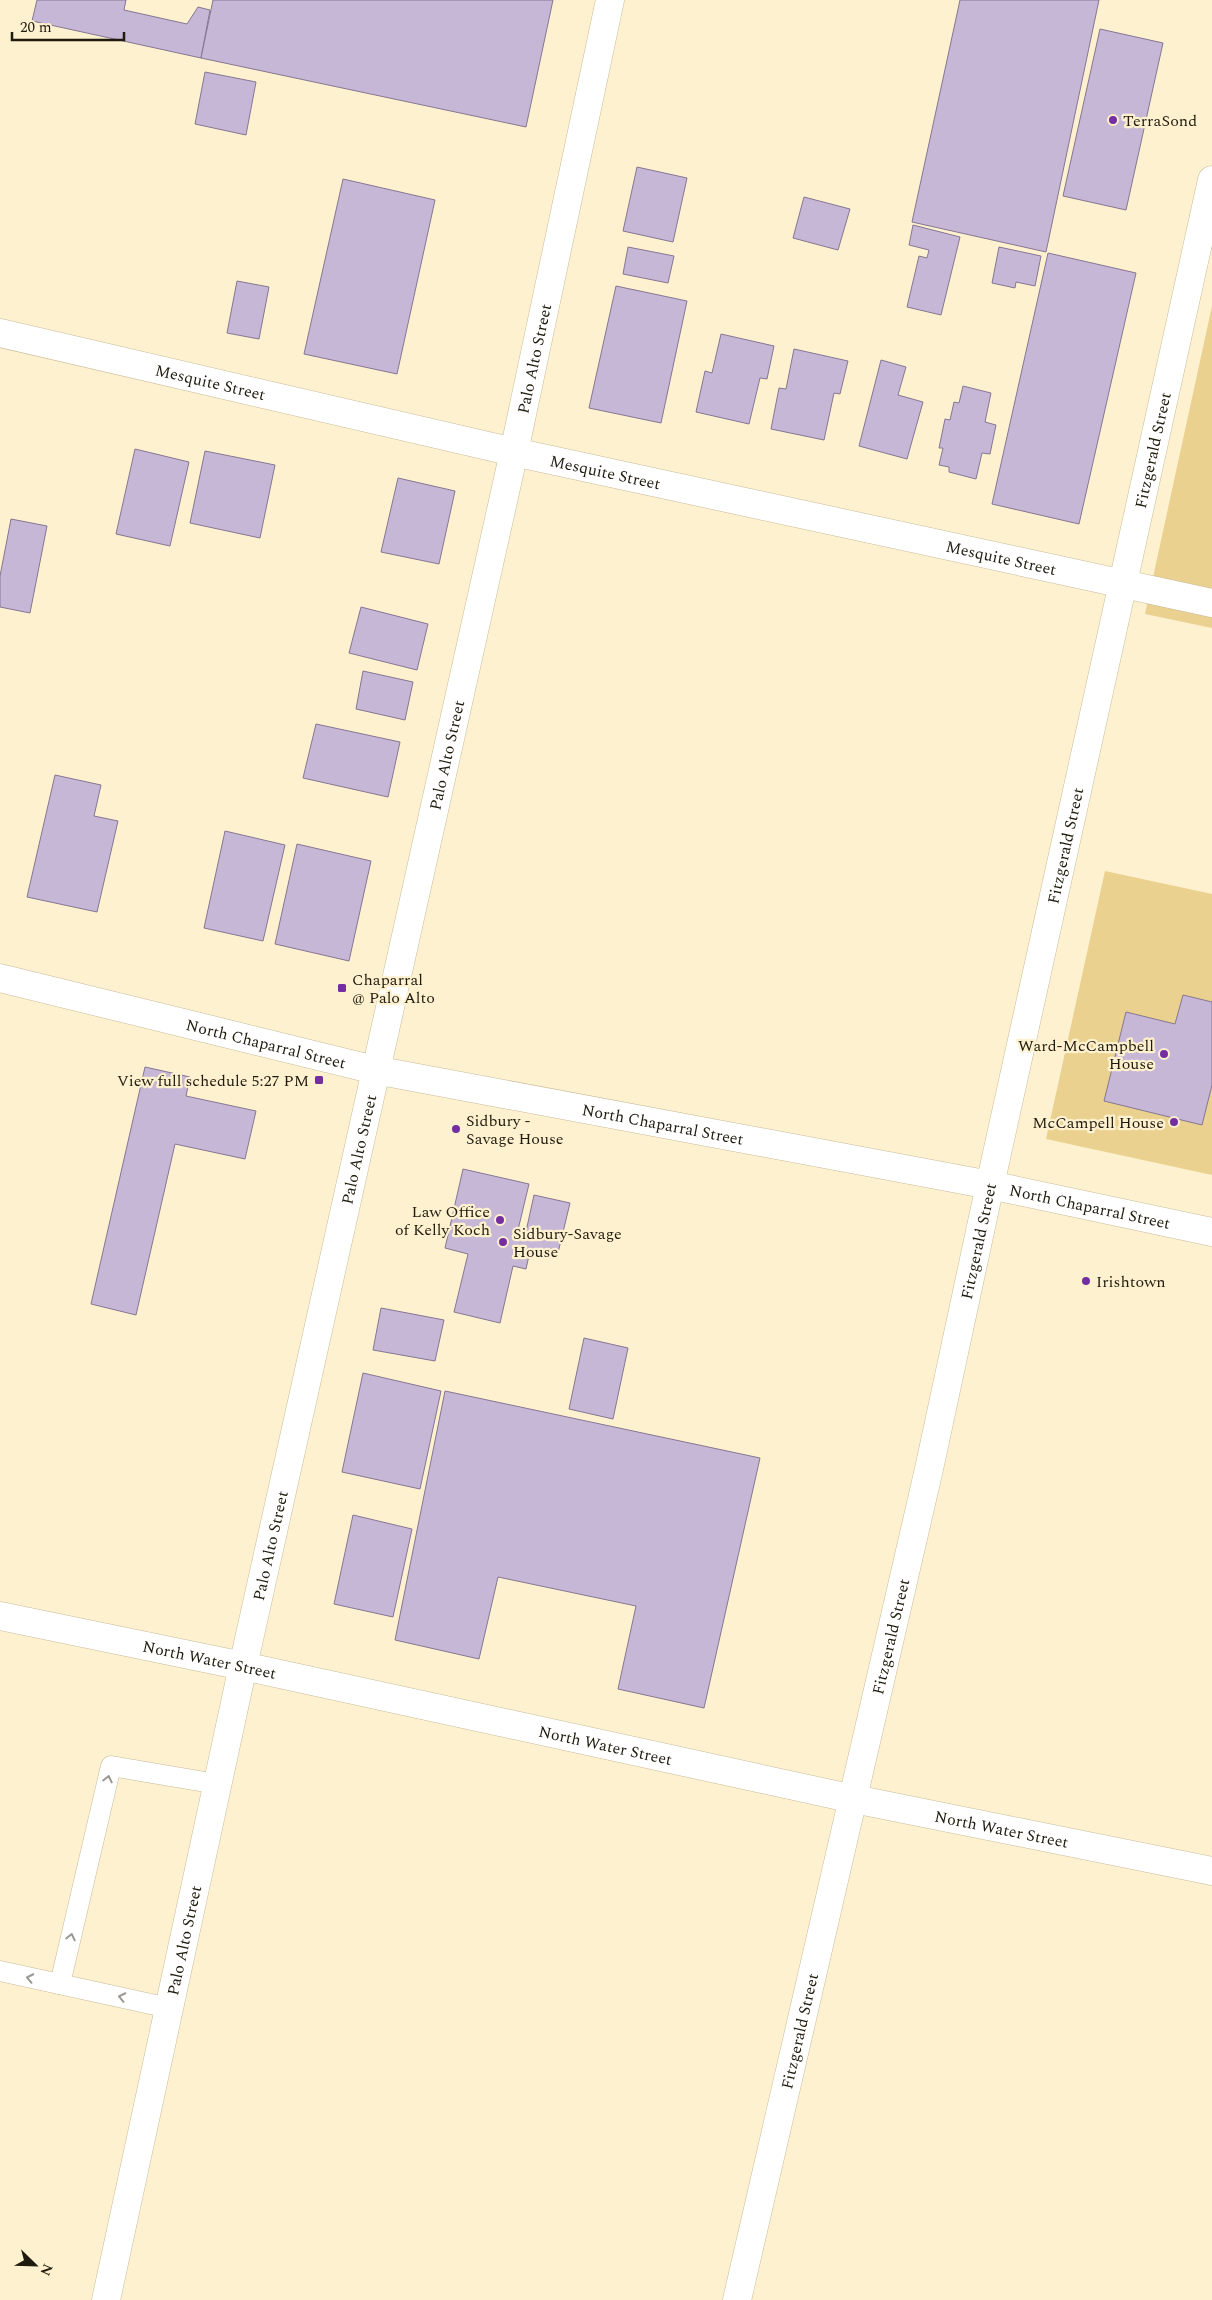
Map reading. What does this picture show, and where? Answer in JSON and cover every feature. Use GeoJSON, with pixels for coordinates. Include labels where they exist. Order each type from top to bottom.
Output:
{"type":"FeatureCollection","features":[{"type":"Feature","properties":{"kind":"street","name":"Palo Alto Street"},"geometry":{"type":"LineString","coordinates":[[106,2300],[243,1666],[514,452],[610,0]]}},
{"type":"Feature","properties":{"kind":"street","name":"Fitzgerald Street"},"geometry":{"type":"LineString","coordinates":[[738,2300],[929,1469],[1212,180]]}},
{"type":"Feature","properties":{"kind":"street","name":"Mesquite Street"},"geometry":{"type":"LineString","coordinates":[[0,332],[514,452],[1123,583],[1212,604]]}},
{"type":"Feature","properties":{"kind":"street","name":"North Chaparral Street"},"geometry":{"type":"LineString","coordinates":[[0,978],[375,1070],[990,1185],[1212,1232]]}},
{"type":"Feature","properties":{"kind":"street","name":"North Water Street"},"geometry":{"type":"LineString","coordinates":[[0,1616],[243,1666],[854,1800],[1212,1871]]}},
{"type":"Feature","properties":{"kind":"lane"},"geometry":{"type":"LineString","coordinates":[[60,1984],[111,1766],[217,1784]]}},
{"type":"Feature","properties":{"kind":"lane"},"geometry":{"type":"LineString","coordinates":[[0,1972],[169,2008]]}},
{"type":"Feature","properties":{"kind":"shaded area"},"geometry":{"type":"Polygon","coordinates":[[[1212,306],[1212,628],[1145,614],[1212,306]]]}},
{"type":"Feature","properties":{"kind":"shaded area"},"geometry":{"type":"Polygon","coordinates":[[[1105,871],[1212,894],[1212,1175],[1046,1139],[1105,871]]]}},
{"type":"Feature","properties":{"kind":"building"},"geometry":{"type":"Polygon","coordinates":[[[37,0],[126,0],[124,10],[187,24],[198,7],[210,10],[201,58],[32,21],[37,0]]]}},
{"type":"Feature","properties":{"kind":"building"},"geometry":{"type":"Polygon","coordinates":[[[213,0],[553,0],[526,127],[201,58],[213,0]]]}},
{"type":"Feature","properties":{"kind":"building"},"geometry":{"type":"Polygon","coordinates":[[[960,0],[1099,0],[1046,252],[912,222],[960,0]]]}},
{"type":"Feature","properties":{"kind":"building","name":"TerraSond"},"geometry":{"type":"Polygon","coordinates":[[[1100,29],[1163,43],[1126,210],[1063,196],[1100,29]]]}},
{"type":"Feature","properties":{"kind":"building"},"geometry":{"type":"Polygon","coordinates":[[[205,72],[256,82],[246,135],[195,124],[205,72]]]}},
{"type":"Feature","properties":{"kind":"building"},"geometry":{"type":"Polygon","coordinates":[[[637,167],[687,178],[673,242],[623,231],[637,167]]]}},
{"type":"Feature","properties":{"kind":"building"},"geometry":{"type":"Polygon","coordinates":[[[343,179],[435,200],[397,374],[304,354],[343,179]]]}},
{"type":"Feature","properties":{"kind":"building"},"geometry":{"type":"Polygon","coordinates":[[[804,197],[850,209],[838,250],[793,238],[804,197]]]}},
{"type":"Feature","properties":{"kind":"building"},"geometry":{"type":"Polygon","coordinates":[[[913,225],[960,237],[941,315],[907,307],[919,256],[927,258],[929,250],[909,245],[913,225]]]}},
{"type":"Feature","properties":{"kind":"building"},"geometry":{"type":"Polygon","coordinates":[[[628,247],[674,256],[668,283],[623,274],[628,247]]]}},
{"type":"Feature","properties":{"kind":"building"},"geometry":{"type":"Polygon","coordinates":[[[999,247],[1041,256],[1035,286],[1016,282],[1015,288],[992,283],[999,247]]]}},
{"type":"Feature","properties":{"kind":"building"},"geometry":{"type":"Polygon","coordinates":[[[1048,253],[1136,273],[1079,524],[992,504],[1048,253]]]}},
{"type":"Feature","properties":{"kind":"building"},"geometry":{"type":"Polygon","coordinates":[[[237,281],[269,287],[259,339],[227,333],[237,281]]]}},
{"type":"Feature","properties":{"kind":"building"},"geometry":{"type":"Polygon","coordinates":[[[616,286],[687,301],[661,423],[589,408],[616,286]]]}},
{"type":"Feature","properties":{"kind":"building"},"geometry":{"type":"Polygon","coordinates":[[[721,334],[774,346],[767,379],[760,378],[749,424],[696,412],[705,371],[712,373],[721,334]]]}},
{"type":"Feature","properties":{"kind":"building"},"geometry":{"type":"Polygon","coordinates":[[[794,349],[848,361],[840,394],[834,393],[824,440],[771,429],[779,388],[786,389],[794,349]]]}},
{"type":"Feature","properties":{"kind":"building"},"geometry":{"type":"Polygon","coordinates":[[[881,360],[906,367],[898,395],[923,402],[907,459],[859,446],[881,360]]]}},
{"type":"Feature","properties":{"kind":"building"},"geometry":{"type":"Polygon","coordinates":[[[963,386],[991,393],[985,422],[996,425],[990,454],[982,453],[976,479],[949,472],[949,467],[939,465],[943,448],[939,448],[945,419],[950,420],[954,402],[959,403],[963,386]]]}},
{"type":"Feature","properties":{"kind":"building"},"geometry":{"type":"Polygon","coordinates":[[[135,449],[189,462],[170,546],[116,534],[135,449]]]}},
{"type":"Feature","properties":{"kind":"building"},"geometry":{"type":"Polygon","coordinates":[[[205,451],[275,465],[260,538],[190,523],[205,451]]]}},
{"type":"Feature","properties":{"kind":"building"},"geometry":{"type":"Polygon","coordinates":[[[398,478],[455,491],[439,564],[381,552],[398,478]]]}},
{"type":"Feature","properties":{"kind":"building"},"geometry":{"type":"Polygon","coordinates":[[[11,519],[47,526],[30,613],[0,607],[0,576],[11,519]]]}},
{"type":"Feature","properties":{"kind":"building"},"geometry":{"type":"Polygon","coordinates":[[[361,607],[428,624],[417,670],[349,653],[361,607]]]}},
{"type":"Feature","properties":{"kind":"building"},"geometry":{"type":"Polygon","coordinates":[[[363,671],[413,682],[405,720],[356,709],[363,671]]]}},
{"type":"Feature","properties":{"kind":"building"},"geometry":{"type":"Polygon","coordinates":[[[316,724],[400,742],[388,797],[303,778],[316,724]]]}},
{"type":"Feature","properties":{"kind":"building"},"geometry":{"type":"Polygon","coordinates":[[[55,775],[101,785],[94,816],[118,821],[97,912],[27,897],[55,775]]]}},
{"type":"Feature","properties":{"kind":"building"},"geometry":{"type":"Polygon","coordinates":[[[225,831],[285,845],[263,941],[204,928],[225,831]]]}},
{"type":"Feature","properties":{"kind":"building"},"geometry":{"type":"Polygon","coordinates":[[[297,844],[371,861],[349,961],[275,944],[297,844]]]}},
{"type":"Feature","properties":{"kind":"building","name":"Ward-McCampbell House"},"geometry":{"type":"Polygon","coordinates":[[[1183,995],[1212,1002],[1212,1085],[1202,1125],[1104,1101],[1126,1012],[1175,1024],[1183,995]]]}},
{"type":"Feature","properties":{"kind":"building"},"geometry":{"type":"Polygon","coordinates":[[[145,1067],[190,1077],[186,1096],[256,1111],[245,1159],[175,1144],[136,1315],[91,1304],[145,1067]]]}},
{"type":"Feature","properties":{"kind":"building","name":"Sidbury-Savage House"},"geometry":{"type":"Polygon","coordinates":[[[463,1169],[529,1184],[517,1234],[525,1236],[534,1195],[570,1203],[557,1257],[530,1251],[526,1269],[513,1266],[500,1323],[454,1312],[468,1254],[445,1248],[463,1169]]]}},
{"type":"Feature","properties":{"kind":"building"},"geometry":{"type":"Polygon","coordinates":[[[381,1308],[444,1320],[435,1361],[373,1350],[381,1308]]]}},
{"type":"Feature","properties":{"kind":"building"},"geometry":{"type":"Polygon","coordinates":[[[584,1338],[628,1348],[613,1419],[569,1409],[584,1338]]]}},
{"type":"Feature","properties":{"kind":"building"},"geometry":{"type":"Polygon","coordinates":[[[363,1373],[441,1391],[420,1489],[342,1472],[363,1373]]]}},
{"type":"Feature","properties":{"kind":"building"},"geometry":{"type":"Polygon","coordinates":[[[445,1391],[760,1458],[704,1708],[618,1689],[636,1606],[498,1577],[479,1659],[395,1640],[445,1391]]]}},
{"type":"Feature","properties":{"kind":"building"},"geometry":{"type":"Polygon","coordinates":[[[353,1515],[412,1529],[393,1617],[334,1604],[353,1515]]]}},
{"type":"Feature","properties":{"kind":"place","name":"TerraSond"},"geometry":{"type":"Point","coordinates":[1113,120]}},
{"type":"Feature","properties":{"kind":"place","name":"Chaparral @ Palo Alto"},"geometry":{"type":"Point","coordinates":[342,988]}},
{"type":"Feature","properties":{"kind":"place","name":"Ward-McCampbell House"},"geometry":{"type":"Point","coordinates":[1164,1054]}},
{"type":"Feature","properties":{"kind":"place","name":"View full schedule 5:27 PM"},"geometry":{"type":"Point","coordinates":[319,1080]}},
{"type":"Feature","properties":{"kind":"place","name":"McCampell House"},"geometry":{"type":"Point","coordinates":[1174,1122]}},
{"type":"Feature","properties":{"kind":"place","name":"Sidbury - Savage House"},"geometry":{"type":"Point","coordinates":[456,1129]}},
{"type":"Feature","properties":{"kind":"place","name":"Law Office of Kelly Koch"},"geometry":{"type":"Point","coordinates":[500,1220]}},
{"type":"Feature","properties":{"kind":"place","name":"Sidbury-Savage House"},"geometry":{"type":"Point","coordinates":[503,1242]}},
{"type":"Feature","properties":{"kind":"place","name":"Irishtown"},"geometry":{"type":"Point","coordinates":[1086,1281]}}]}
